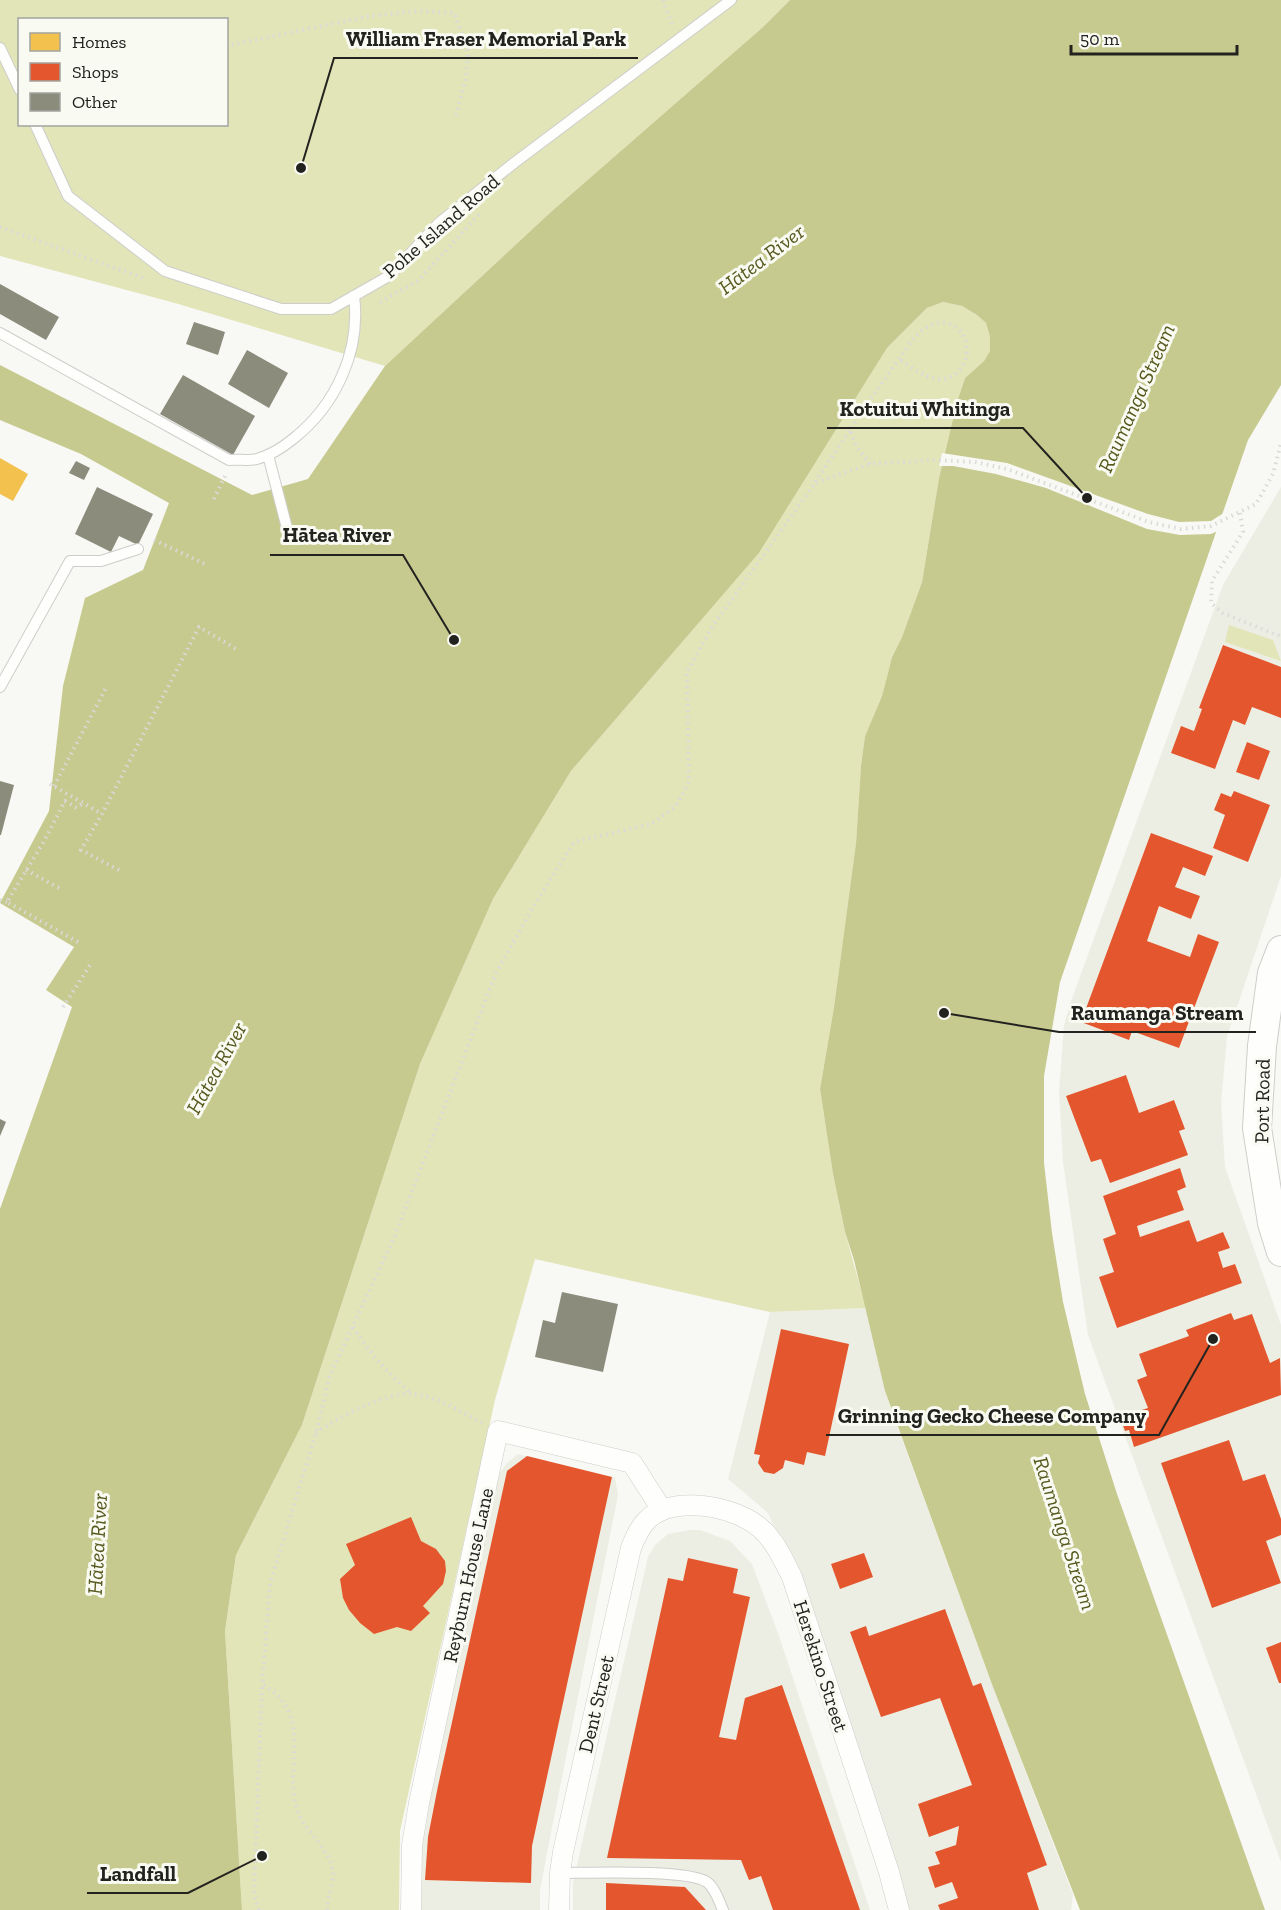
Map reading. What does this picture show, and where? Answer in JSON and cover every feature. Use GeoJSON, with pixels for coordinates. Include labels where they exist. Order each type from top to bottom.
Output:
{"type":"FeatureCollection","features":[{"type":"Feature","properties":{"kind":"main road","name":"Port Road"},"geometry":{"type":"LineString","coordinates":[[1281,950],[1272,973],[1262,1046],[1257,1128],[1272,1223],[1281,1252]]}},
{"type":"Feature","properties":{"kind":"street"},"geometry":{"type":"LineString","coordinates":[[498,1431],[632,1463],[662,1510]]}},
{"type":"Feature","properties":{"kind":"street","name":"Reyburn House Lane"},"geometry":{"type":"LineString","coordinates":[[411,1910],[412,1845],[419,1803],[498,1431]]}},
{"type":"Feature","properties":{"kind":"street","name":"Herekino Street"},"geometry":{"type":"LineString","coordinates":[[662,1510],[675,1505],[696,1505],[739,1515],[759,1526],[783,1558],[792,1577],[889,1872],[898,1910]]}},
{"type":"Feature","properties":{"kind":"street","name":"Dent Street"},"geometry":{"type":"LineString","coordinates":[[559,1910],[560,1873],[565,1840],[631,1548],[647,1519],[662,1510]]}},
{"type":"Feature","properties":{"kind":"lane","name":"Pohe Island Road"},"geometry":{"type":"LineString","coordinates":[[36,126],[68,196],[165,271],[281,309],[331,309],[389,276],[439,223],[514,163],[731,0]]}},
{"type":"Feature","properties":{"kind":"lane"},"geometry":{"type":"LineString","coordinates":[[0,48],[18,86]]}},
{"type":"Feature","properties":{"kind":"lane"},"geometry":{"type":"LineString","coordinates":[[0,333],[229,460],[256,459],[279,450],[308,427],[332,397],[352,350],[356,313],[354,296]]}},
{"type":"Feature","properties":{"kind":"lane"},"geometry":{"type":"LineString","coordinates":[[268,454],[286,528]]}},
{"type":"Feature","properties":{"kind":"lane"},"geometry":{"type":"LineString","coordinates":[[0,687],[70,561],[101,561],[138,549]]}},
{"type":"Feature","properties":{"kind":"lane"},"geometry":{"type":"LineString","coordinates":[[560,1873],[676,1875],[696,1878],[708,1883],[718,1897],[723,1910]]}},
{"type":"Feature","properties":{"kind":"path"},"geometry":{"type":"LineString","coordinates":[[228,46],[370,16],[417,11],[454,13],[468,51],[466,78],[455,118]]}},
{"type":"Feature","properties":{"kind":"path"},"geometry":{"type":"LineString","coordinates":[[356,313],[418,281],[485,208]]}},
{"type":"Feature","properties":{"kind":"path"},"geometry":{"type":"LineString","coordinates":[[0,227],[152,281]]}},
{"type":"Feature","properties":{"kind":"path"},"geometry":{"type":"LineString","coordinates":[[259,1910],[254,1895],[262,1684],[270,1584],[316,1433],[330,1375],[394,1238],[496,974],[533,907],[574,842],[651,824],[676,806],[689,782],[687,672],[712,627],[815,483],[850,430],[899,359],[916,336],[933,324],[951,324],[964,336],[967,346],[965,365],[959,373],[952,377],[935,379],[925,376],[899,359]]}},
{"type":"Feature","properties":{"kind":"path"},"geometry":{"type":"LineString","coordinates":[[850,430],[856,446],[870,464]]}},
{"type":"Feature","properties":{"kind":"path"},"geometry":{"type":"LineString","coordinates":[[815,483],[870,464],[936,460],[975,462],[1007,469],[1149,522],[1181,529],[1211,526],[1256,504],[1274,474],[1281,442]]}},
{"type":"Feature","properties":{"kind":"path"},"geometry":{"type":"LineString","coordinates":[[214,499],[229,470]]}},
{"type":"Feature","properties":{"kind":"path"},"geometry":{"type":"LineString","coordinates":[[1240,513],[1243,532],[1212,581],[1211,603],[1223,613],[1279,636],[1281,639]]}},
{"type":"Feature","properties":{"kind":"path"},"geometry":{"type":"LineString","coordinates":[[154,540],[207,566]]}},
{"type":"Feature","properties":{"kind":"path"},"geometry":{"type":"LineString","coordinates":[[119,870],[81,850],[199,627],[238,650]]}},
{"type":"Feature","properties":{"kind":"path"},"geometry":{"type":"LineString","coordinates":[[102,814],[52,785],[106,688]]}},
{"type":"Feature","properties":{"kind":"path"},"geometry":{"type":"LineString","coordinates":[[6,902],[65,801],[77,808],[83,804]]}},
{"type":"Feature","properties":{"kind":"path"},"geometry":{"type":"LineString","coordinates":[[26,870],[62,889]]}},
{"type":"Feature","properties":{"kind":"path"},"geometry":{"type":"LineString","coordinates":[[0,900],[78,942]]}},
{"type":"Feature","properties":{"kind":"path"},"geometry":{"type":"LineString","coordinates":[[63,1007],[92,962]]}},
{"type":"Feature","properties":{"kind":"path"},"geometry":{"type":"LineString","coordinates":[[353,1327],[370,1353],[387,1372],[412,1393],[441,1401],[498,1431]]}},
{"type":"Feature","properties":{"kind":"path"},"geometry":{"type":"LineString","coordinates":[[316,1433],[357,1408],[412,1393]]}},
{"type":"Feature","properties":{"kind":"path"},"geometry":{"type":"LineString","coordinates":[[262,1684],[275,1692],[289,1711],[294,1734],[295,1760],[292,1788],[299,1815],[320,1844],[333,1873],[327,1910]]}},
{"type":"Feature","properties":{"kind":"shaded area"},"geometry":{"type":"Polygon","coordinates":[[[0,0],[790,0],[763,27],[552,211],[385,366],[175,303],[0,256],[0,0]]]}},
{"type":"Feature","properties":{"kind":"shaded area"},"geometry":{"type":"Polygon","coordinates":[[[943,302],[962,306],[986,323],[990,337],[990,351],[984,361],[965,378],[957,402],[939,478],[922,582],[902,637],[892,657],[882,696],[865,736],[856,843],[834,1007],[820,1089],[833,1174],[845,1232],[866,1308],[770,1312],[535,1259],[495,1400],[400,1831],[399,1910],[242,1910],[225,1631],[236,1555],[302,1425],[420,1064],[493,899],[571,771],[759,553],[887,348],[927,308],[943,302]]]}},
{"type":"Feature","properties":{"kind":"shaded area"},"geometry":{"type":"Polygon","coordinates":[[[1281,487],[1281,876],[1227,1037],[1221,1103],[1225,1167],[1281,1325],[1281,1862],[1088,1335],[1063,1162],[1059,1092],[1064,1026],[1070,1004],[1223,585],[1281,487]]]}},
{"type":"Feature","properties":{"kind":"shaded area"},"geometry":{"type":"Polygon","coordinates":[[[1229,625],[1273,640],[1281,661],[1225,642],[1229,625]]]}},
{"type":"Feature","properties":{"kind":"shaded area"},"geometry":{"type":"Polygon","coordinates":[[[866,1308],[885,1391],[993,1687],[1073,1895],[1071,1910],[904,1910],[801,1592],[768,1513],[728,1479],[770,1312],[866,1308]]]}},
{"type":"Feature","properties":{"kind":"shaded area"},"geometry":{"type":"Polygon","coordinates":[[[518,1454],[615,1478],[618,1495],[540,1890],[540,1910],[413,1910],[413,1872],[497,1477],[506,1464],[518,1454]]]}},
{"type":"Feature","properties":{"kind":"shaded area"},"geometry":{"type":"Polygon","coordinates":[[[700,1530],[730,1541],[752,1564],[779,1636],[870,1910],[573,1910],[573,1882],[648,1557],[655,1545],[668,1534],[700,1530]]]}},
{"type":"Feature","properties":{"kind":"water"},"geometry":{"type":"Polygon","coordinates":[[[790,0],[1281,0],[1281,385],[1248,440],[1060,982],[1044,1076],[1044,1163],[1052,1233],[1063,1302],[1085,1394],[1117,1494],[1265,1910],[1080,1910],[993,1687],[885,1391],[854,1260],[845,1232],[833,1174],[820,1089],[834,1007],[856,843],[865,736],[882,696],[892,657],[902,637],[922,582],[939,478],[957,402],[965,378],[984,361],[990,351],[990,337],[986,323],[962,306],[943,302],[927,308],[887,348],[759,553],[571,771],[493,899],[420,1064],[302,1425],[236,1555],[225,1631],[242,1910],[0,1910],[0,1209],[72,1007],[46,990],[74,947],[0,903],[49,811],[63,686],[85,598],[143,570],[169,503],[81,454],[0,420],[0,365],[252,495],[308,479],[385,366],[552,211],[763,27],[790,0]]]}},
{"type":"Feature","properties":{"kind":"pier"},"geometry":{"type":"Polygon","coordinates":[[[942,453],[1007,463],[1148,514],[1179,522],[1211,521],[1227,511],[1220,530],[1211,534],[1180,535],[1147,529],[1046,488],[996,474],[953,466],[939,466],[942,453]]]}},
{"type":"Feature","properties":{"kind":"building: Homes"},"geometry":{"type":"Polygon","coordinates":[[[0,458],[28,474],[13,501],[0,494],[0,458]]]}},
{"type":"Feature","properties":{"kind":"building: Shops"},"geometry":{"type":"Polygon","coordinates":[[[1223,645],[1281,667],[1281,718],[1252,707],[1245,725],[1233,720],[1215,769],[1171,753],[1181,726],[1194,731],[1202,709],[1199,708],[1223,645]]]}},
{"type":"Feature","properties":{"kind":"building: Shops"},"geometry":{"type":"Polygon","coordinates":[[[1247,742],[1270,751],[1259,780],[1236,772],[1247,742]]]}},
{"type":"Feature","properties":{"kind":"building: Shops"},"geometry":{"type":"Polygon","coordinates":[[[1234,791],[1270,805],[1248,862],[1213,848],[1225,815],[1214,810],[1221,793],[1231,797],[1234,791]]]}},
{"type":"Feature","properties":{"kind":"building: Shops"},"geometry":{"type":"Polygon","coordinates":[[[1151,833],[1213,856],[1205,876],[1183,867],[1175,887],[1200,896],[1191,919],[1159,906],[1147,941],[1190,957],[1198,934],[1219,942],[1179,1048],[1132,1031],[1129,1040],[1081,1022],[1151,833]]]}},
{"type":"Feature","properties":{"kind":"building: Shops"},"geometry":{"type":"Polygon","coordinates":[[[1126,1075],[1139,1113],[1174,1100],[1185,1129],[1179,1131],[1188,1155],[1110,1183],[1101,1159],[1091,1162],[1066,1096],[1126,1075]]]}},
{"type":"Feature","properties":{"kind":"building: Shops"},"geometry":{"type":"Polygon","coordinates":[[[1180,1168],[1186,1187],[1177,1191],[1184,1210],[1137,1226],[1140,1237],[1189,1220],[1197,1242],[1223,1232],[1230,1248],[1218,1252],[1223,1268],[1235,1264],[1242,1283],[1117,1328],[1099,1277],[1114,1272],[1103,1239],[1116,1234],[1103,1196],[1180,1168]]]}},
{"type":"Feature","properties":{"kind":"building: Shops"},"geometry":{"type":"Polygon","coordinates":[[[1231,1313],[1234,1320],[1252,1314],[1270,1363],[1280,1358],[1281,1395],[1134,1447],[1129,1430],[1125,1431],[1120,1417],[1148,1408],[1137,1380],[1147,1376],[1139,1354],[1189,1336],[1186,1330],[1231,1313]]]}},
{"type":"Feature","properties":{"kind":"building: Shops"},"geometry":{"type":"Polygon","coordinates":[[[781,1329],[849,1344],[825,1456],[807,1452],[804,1465],[785,1460],[783,1468],[774,1474],[764,1472],[758,1463],[760,1455],[754,1454],[781,1329]]]}},
{"type":"Feature","properties":{"kind":"building: Shops"},"geometry":{"type":"Polygon","coordinates":[[[1229,1440],[1243,1481],[1265,1474],[1281,1519],[1281,1535],[1266,1541],[1281,1583],[1212,1608],[1161,1463],[1229,1440]]]}},
{"type":"Feature","properties":{"kind":"building: Shops"},"geometry":{"type":"Polygon","coordinates":[[[527,1456],[612,1477],[532,1846],[531,1883],[425,1880],[428,1837],[438,1786],[507,1471],[527,1456]]]}},
{"type":"Feature","properties":{"kind":"building: Shops"},"geometry":{"type":"Polygon","coordinates":[[[411,1517],[421,1541],[436,1549],[445,1561],[446,1571],[443,1584],[423,1606],[430,1613],[411,1631],[397,1627],[374,1634],[360,1623],[343,1598],[340,1579],[355,1565],[346,1544],[411,1517]]]}},
{"type":"Feature","properties":{"kind":"building: Shops"},"geometry":{"type":"Polygon","coordinates":[[[864,1553],[873,1577],[840,1589],[831,1564],[864,1553]]]}},
{"type":"Feature","properties":{"kind":"building: Shops"},"geometry":{"type":"Polygon","coordinates":[[[688,1558],[738,1569],[733,1593],[750,1597],[719,1737],[736,1740],[745,1698],[782,1685],[860,1910],[773,1910],[761,1876],[749,1880],[741,1860],[607,1858],[668,1578],[683,1581],[688,1558]]]}},
{"type":"Feature","properties":{"kind":"building: Shops"},"geometry":{"type":"Polygon","coordinates":[[[945,1609],[973,1686],[981,1683],[1047,1865],[1027,1873],[1039,1910],[940,1910],[938,1905],[958,1898],[952,1882],[935,1888],[928,1867],[940,1864],[935,1852],[956,1845],[959,1826],[929,1837],[918,1804],[972,1785],[940,1698],[881,1717],[850,1632],[866,1626],[869,1636],[945,1609]]]}},
{"type":"Feature","properties":{"kind":"building: Shops"},"geometry":{"type":"Polygon","coordinates":[[[1281,1642],[1281,1683],[1279,1683],[1266,1648],[1281,1642]]]}},
{"type":"Feature","properties":{"kind":"building: Shops"},"geometry":{"type":"Polygon","coordinates":[[[606,1883],[685,1887],[706,1910],[606,1910],[606,1883]]]}},
{"type":"Feature","properties":{"kind":"building: Other"},"geometry":{"type":"Polygon","coordinates":[[[0,284],[59,317],[46,340],[0,314],[0,284]]]}},
{"type":"Feature","properties":{"kind":"building: Other"},"geometry":{"type":"Polygon","coordinates":[[[194,322],[225,332],[218,355],[186,344],[194,322]]]}},
{"type":"Feature","properties":{"kind":"building: Other"},"geometry":{"type":"Polygon","coordinates":[[[247,350],[288,373],[269,408],[228,384],[247,350]]]}},
{"type":"Feature","properties":{"kind":"building: Other"},"geometry":{"type":"Polygon","coordinates":[[[183,375],[255,416],[233,455],[160,414],[183,375]]]}},
{"type":"Feature","properties":{"kind":"building: Other"},"geometry":{"type":"Polygon","coordinates":[[[76,461],[90,468],[84,480],[69,473],[76,461]]]}},
{"type":"Feature","properties":{"kind":"building: Other"},"geometry":{"type":"Polygon","coordinates":[[[97,487],[153,514],[138,545],[119,536],[111,552],[75,534],[97,487]]]}},
{"type":"Feature","properties":{"kind":"building: Other"},"geometry":{"type":"Polygon","coordinates":[[[0,781],[14,785],[1,835],[0,835],[0,781]]]}},
{"type":"Feature","properties":{"kind":"building: Other"},"geometry":{"type":"Polygon","coordinates":[[[0,1119],[6,1122],[0,1136],[0,1119]]]}},
{"type":"Feature","properties":{"kind":"building: Other"},"geometry":{"type":"Polygon","coordinates":[[[562,1292],[618,1304],[603,1372],[535,1357],[543,1320],[555,1323],[562,1292]]]}},
{"type":"Feature","properties":{"kind":"place","name":"William Fraser Memorial Park"},"geometry":{"type":"Point","coordinates":[301,168]}},
{"type":"Feature","properties":{"kind":"place","name":"Kotuitui Whitinga"},"geometry":{"type":"Point","coordinates":[1087,498]}},
{"type":"Feature","properties":{"kind":"place","name":"Hātea River"},"geometry":{"type":"Point","coordinates":[454,640]}},
{"type":"Feature","properties":{"kind":"place","name":"Raumanga Stream"},"geometry":{"type":"Point","coordinates":[944,1013]}},
{"type":"Feature","properties":{"kind":"place","name":"Grinning Gecko Cheese Company"},"geometry":{"type":"Point","coordinates":[1213,1339]}},
{"type":"Feature","properties":{"kind":"place","name":"Landfall"},"geometry":{"type":"Point","coordinates":[262,1856]}}]}
